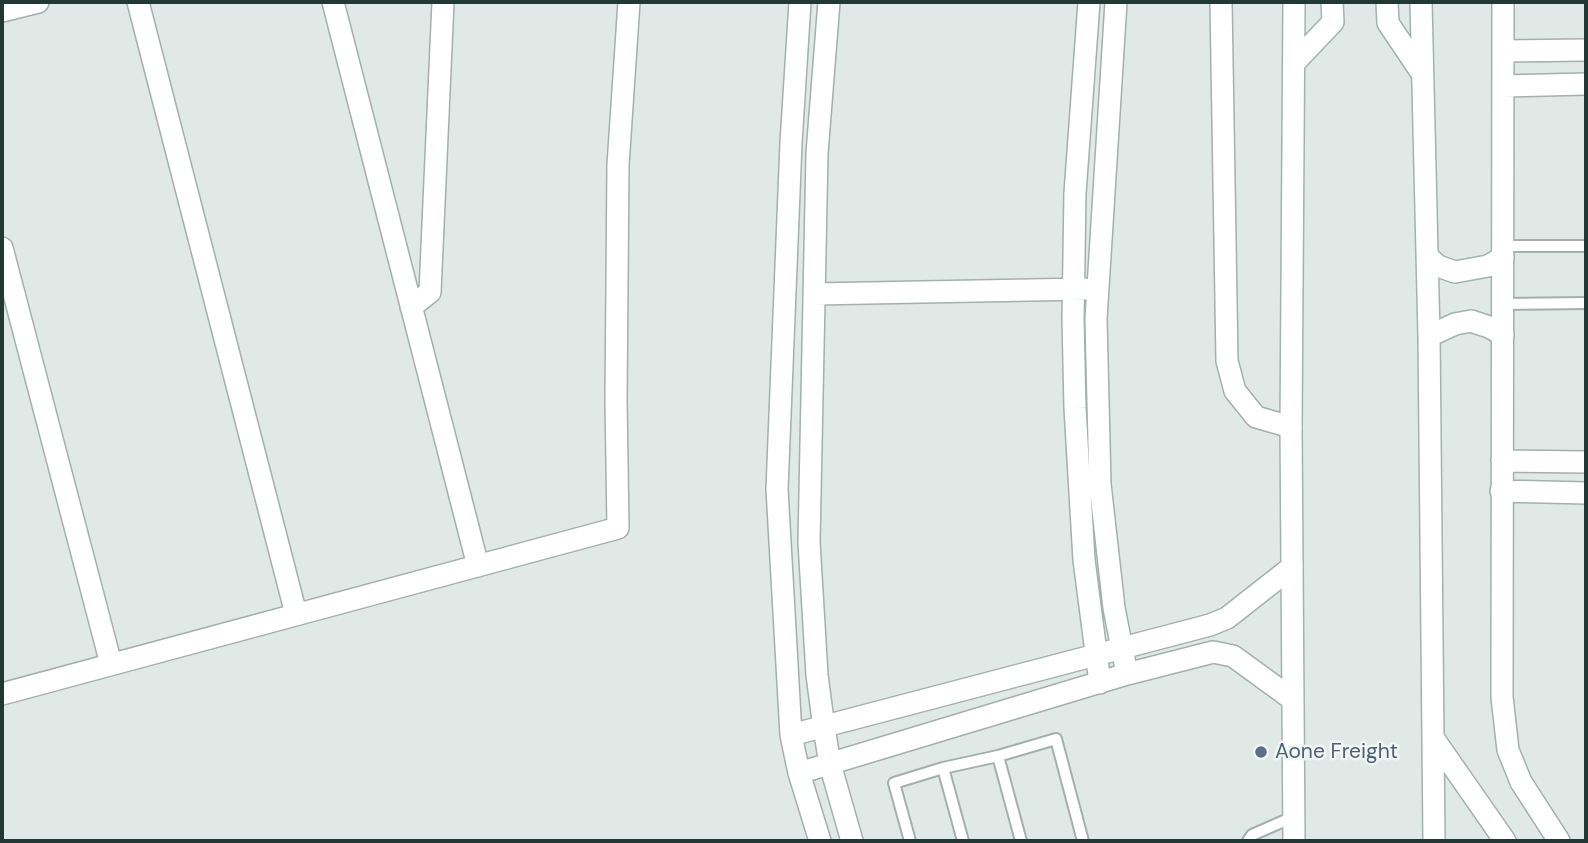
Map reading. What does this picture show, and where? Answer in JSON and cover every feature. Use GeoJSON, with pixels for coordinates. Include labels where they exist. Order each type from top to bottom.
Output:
{"type":"FeatureCollection","features":[{"type":"Feature","properties":{"kind":"street"},"geometry":{"type":"LineString","coordinates":[[2,11],[38,2]]}},
{"type":"Feature","properties":{"kind":"street"},"geometry":{"type":"LineString","coordinates":[[138,2],[296,614]]}},
{"type":"Feature","properties":{"kind":"street"},"geometry":{"type":"LineString","coordinates":[[333,2],[478,566]]}},
{"type":"Feature","properties":{"kind":"street"},"geometry":{"type":"LineString","coordinates":[[411,307],[430,292],[443,2]]}},
{"type":"Feature","properties":{"kind":"street"},"geometry":{"type":"LineString","coordinates":[[2,694],[618,528],[618,165],[629,2]]}},
{"type":"Feature","properties":{"kind":"street"},"geometry":{"type":"LineString","coordinates":[[800,2],[790,143],[777,489],[791,735],[799,773],[820,841]]}},
{"type":"Feature","properties":{"kind":"street"},"geometry":{"type":"LineString","coordinates":[[829,2],[817,153],[809,542],[817,675],[824,728],[830,764],[852,841]]}},
{"type":"Feature","properties":{"kind":"street"},"geometry":{"type":"LineString","coordinates":[[1089,2],[1075,193],[1073,288],[1075,408],[1084,561],[1100,683]]}},
{"type":"Feature","properties":{"kind":"street"},"geometry":{"type":"LineString","coordinates":[[1116,2],[1096,319],[1100,484],[1114,608],[1127,674]]}},
{"type":"Feature","properties":{"kind":"street"},"geometry":{"type":"LineString","coordinates":[[1221,2],[1227,360],[1235,391],[1256,416],[1291,427]]}},
{"type":"Feature","properties":{"kind":"street"},"geometry":{"type":"LineString","coordinates":[[1294,2],[1291,427],[1294,841]]}},
{"type":"Feature","properties":{"kind":"street"},"geometry":{"type":"LineString","coordinates":[[1294,62],[1333,22],[1332,2]]}},
{"type":"Feature","properties":{"kind":"street"},"geometry":{"type":"LineString","coordinates":[[1387,2],[1388,23],[1421,72]]}},
{"type":"Feature","properties":{"kind":"street"},"geometry":{"type":"LineString","coordinates":[[1421,2],[1429,336],[1434,841]]}},
{"type":"Feature","properties":{"kind":"street"},"geometry":{"type":"LineString","coordinates":[[1503,2],[1502,697],[1508,750],[1521,782],[1559,841]]}},
{"type":"Feature","properties":{"kind":"street"},"geometry":{"type":"LineString","coordinates":[[1504,51],[1586,50]]}},
{"type":"Feature","properties":{"kind":"street"},"geometry":{"type":"LineString","coordinates":[[1504,86],[1586,84]]}},
{"type":"Feature","properties":{"kind":"street"},"geometry":{"type":"LineString","coordinates":[[2,248],[111,664]]}},
{"type":"Feature","properties":{"kind":"street"},"geometry":{"type":"LineString","coordinates":[[1427,256],[1438,266],[1455,272],[1488,266],[1503,251]]}},
{"type":"Feature","properties":{"kind":"street"},"geometry":{"type":"LineString","coordinates":[[814,294],[1098,289]]}},
{"type":"Feature","properties":{"kind":"street"},"geometry":{"type":"LineString","coordinates":[[1429,336],[1454,324],[1471,321],[1503,335]]}},
{"type":"Feature","properties":{"kind":"street"},"geometry":{"type":"LineString","coordinates":[[1502,461],[1586,462]]}},
{"type":"Feature","properties":{"kind":"street"},"geometry":{"type":"LineString","coordinates":[[1501,491],[1586,494]]}},
{"type":"Feature","properties":{"kind":"street"},"geometry":{"type":"LineString","coordinates":[[791,735],[1210,625],[1227,618],[1292,567]]}},
{"type":"Feature","properties":{"kind":"street"},"geometry":{"type":"LineString","coordinates":[[799,773],[1127,674],[1213,652],[1233,656],[1292,699]]}},
{"type":"Feature","properties":{"kind":"street"},"geometry":{"type":"LineString","coordinates":[[1434,739],[1505,841]]}},
{"type":"Feature","properties":{"kind":"lane"},"geometry":{"type":"LineString","coordinates":[[1503,251],[1586,246]]}},
{"type":"Feature","properties":{"kind":"lane"},"geometry":{"type":"LineString","coordinates":[[1502,304],[1586,303]]}},
{"type":"Feature","properties":{"kind":"lane"},"geometry":{"type":"LineString","coordinates":[[910,841],[894,783],[1056,738],[1083,841]]}},
{"type":"Feature","properties":{"kind":"lane"},"geometry":{"type":"LineString","coordinates":[[998,756],[1021,841]]}},
{"type":"Feature","properties":{"kind":"lane"},"geometry":{"type":"LineString","coordinates":[[943,768],[963,841]]}},
{"type":"Feature","properties":{"kind":"lane"},"geometry":{"type":"LineString","coordinates":[[1248,841],[1252,835],[1293,817]]}},
{"type":"Feature","properties":{"kind":"place","name":"Aone Freight"},"geometry":{"type":"Point","coordinates":[1261,752]}}]}
